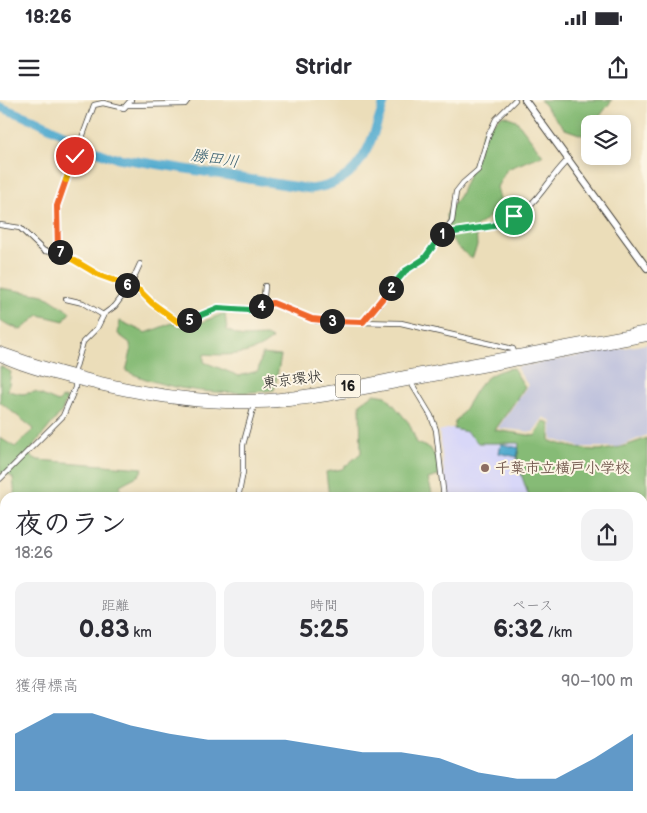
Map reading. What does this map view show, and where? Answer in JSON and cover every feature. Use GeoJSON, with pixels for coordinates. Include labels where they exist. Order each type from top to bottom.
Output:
{"type":"FeatureCollection","features":[{"type":"Feature","properties":{"kind":"highway","name":"東京環状"},"geometry":{"type":"LineString","coordinates":[[0,351],[76,378],[175,401],[212,405],[254,405],[294,402],[647,330]]}},
{"type":"Feature","properties":{"kind":"highway","name":"東京環状"},"geometry":{"type":"LineString","coordinates":[[516,358],[647,337]]}},
{"type":"Feature","properties":{"kind":"highway","name":"東京環状"},"geometry":{"type":"LineString","coordinates":[[0,357],[47,374],[157,392],[218,399],[294,396],[409,378]]}},
{"type":"Feature","properties":{"kind":"street"},"geometry":{"type":"LineString","coordinates":[[58,251],[57,206],[94,105],[103,103],[119,108],[130,102],[185,104],[188,100]]}},
{"type":"Feature","properties":{"kind":"street"},"geometry":{"type":"LineString","coordinates":[[363,322],[378,306],[400,275],[424,259],[452,220],[456,192],[462,183],[478,170],[489,134],[496,119],[515,100]]}},
{"type":"Feature","properties":{"kind":"street"},"geometry":{"type":"LineString","coordinates":[[526,100],[647,268]]}},
{"type":"Feature","properties":{"kind":"street"},"geometry":{"type":"LineString","coordinates":[[443,233],[479,229],[506,220],[529,206],[560,167],[569,159]]}},
{"type":"Feature","properties":{"kind":"street"},"geometry":{"type":"LineString","coordinates":[[0,225],[20,228],[44,251],[58,251],[99,275],[140,291],[158,308],[184,322],[218,308],[249,310],[273,303],[316,321],[412,325],[430,331],[512,348],[516,358]]}},
{"type":"Feature","properties":{"kind":"street"},"geometry":{"type":"LineString","coordinates":[[0,479],[63,416],[72,398],[83,342],[97,328],[103,315],[115,306],[130,286],[140,264]]}},
{"type":"Feature","properties":{"kind":"street"},"geometry":{"type":"LineString","coordinates":[[263,305],[265,286]]}},
{"type":"Feature","properties":{"kind":"street"},"geometry":{"type":"LineString","coordinates":[[66,299],[83,303],[103,315]]}},
{"type":"Feature","properties":{"kind":"street"},"geometry":{"type":"LineString","coordinates":[[409,378],[431,416],[436,430],[443,492]]}},
{"type":"Feature","properties":{"kind":"street"},"geometry":{"type":"LineString","coordinates":[[239,492],[243,472],[243,445],[254,405]]}},
{"type":"Feature","properties":{"kind":"shaded area"},"geometry":{"type":"Polygon","coordinates":[[[647,344],[647,435],[618,447],[581,447],[552,439],[552,422],[544,417],[533,432],[498,428],[528,385],[516,367],[647,344]]]}},
{"type":"Feature","properties":{"kind":"shaded area","name":"千葉市立横戸小学校"},"geometry":{"type":"Polygon","coordinates":[[[451,428],[524,438],[528,492],[446,492],[439,431],[451,428]]]}},
{"type":"Feature","properties":{"kind":"green space"},"geometry":{"type":"Polygon","coordinates":[[[540,100],[612,100],[601,115],[581,115],[581,135],[565,129],[540,100]]]}},
{"type":"Feature","properties":{"kind":"green space"},"geometry":{"type":"Polygon","coordinates":[[[503,115],[516,120],[543,155],[507,169],[497,187],[502,207],[476,227],[477,246],[472,258],[456,245],[450,235],[446,215],[460,195],[478,153],[483,131],[503,115]]]}},
{"type":"Feature","properties":{"kind":"green space"},"geometry":{"type":"Polygon","coordinates":[[[0,288],[44,295],[70,312],[64,321],[39,315],[21,330],[0,321],[0,288]]]}},
{"type":"Feature","properties":{"kind":"green space"},"geometry":{"type":"Polygon","coordinates":[[[225,313],[227,330],[242,337],[266,336],[272,339],[257,349],[240,354],[204,354],[204,362],[239,376],[258,371],[262,354],[281,356],[274,390],[237,393],[198,391],[161,384],[126,371],[131,352],[130,343],[118,334],[120,321],[146,333],[172,323],[187,328],[225,313]]]}},
{"type":"Feature","properties":{"kind":"green space"},"geometry":{"type":"Polygon","coordinates":[[[0,366],[11,372],[8,391],[22,394],[35,392],[58,402],[62,398],[67,398],[62,411],[27,454],[38,460],[143,468],[139,475],[120,485],[121,492],[14,492],[13,478],[5,472],[0,474],[0,438],[15,447],[34,429],[0,402],[0,366]]]}},
{"type":"Feature","properties":{"kind":"green space"},"geometry":{"type":"Polygon","coordinates":[[[513,368],[525,387],[495,430],[535,436],[544,421],[550,424],[550,441],[588,450],[621,447],[647,438],[647,492],[527,492],[517,462],[519,443],[478,443],[467,432],[454,429],[455,422],[478,388],[491,375],[513,368]]]}},
{"type":"Feature","properties":{"kind":"green space"},"geometry":{"type":"Polygon","coordinates":[[[374,394],[386,396],[409,423],[417,443],[430,448],[440,464],[438,476],[428,479],[432,492],[328,492],[326,472],[342,469],[361,453],[360,404],[374,394]]]}},
{"type":"Feature","properties":{"kind":"water"},"geometry":{"type":"Polygon","coordinates":[[[501,444],[519,448],[517,457],[499,453],[501,444]]]}},
{"type":"Feature","properties":{"kind":"waterway","name":"勝田川"},"geometry":{"type":"LineString","coordinates":[[0,107],[37,121],[105,155],[311,189],[329,185],[343,178],[354,169],[369,145],[385,100]]}},
{"type":"Feature","properties":{"kind":"place","name":"千葉市立横戸小学校"},"geometry":{"type":"Point","coordinates":[485,468]}},
{"type":"Feature","properties":{"kind":"route"},"geometry":{"type":"LineString","coordinates":[[75,156],[57,206],[58,251],[99,275],[135,288],[178,322],[184,322],[218,308],[249,310],[273,303],[316,321],[363,322],[378,306],[400,275],[424,259],[443,233],[456,233],[493,226],[514,216]]}}]}
